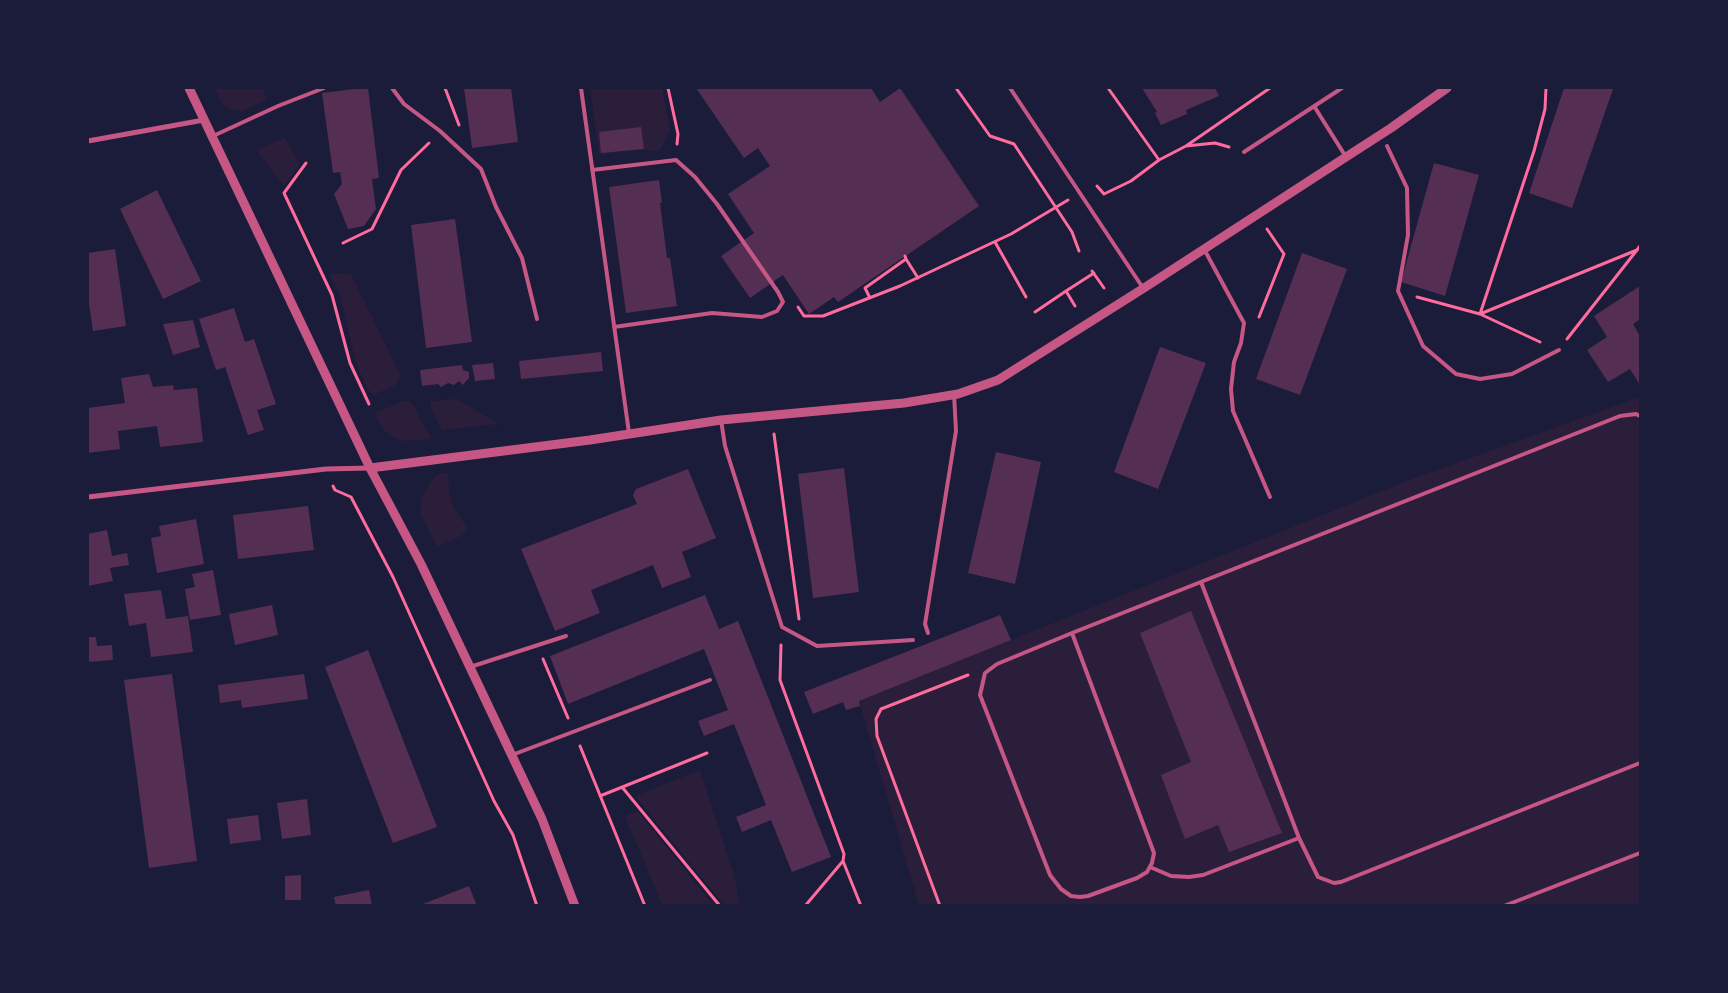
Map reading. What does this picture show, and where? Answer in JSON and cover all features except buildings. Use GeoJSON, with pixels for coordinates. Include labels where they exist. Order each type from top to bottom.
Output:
{"type":"FeatureCollection","features":[{"type":"Feature","properties":{"kind":"street"},"geometry":{"type":"LineString","coordinates":[[189,88],[370,468],[421,564],[512,755],[542,819],[575,906]]}},
{"type":"Feature","properties":{"kind":"street"},"geometry":{"type":"LineString","coordinates":[[88,497],[326,469],[370,468],[590,440],[721,420],[904,403],[954,394],[998,380],[1391,128],[1446,88]]}},
{"type":"Feature","properties":{"kind":"street"},"geometry":{"type":"LineString","coordinates":[[88,141],[205,120]]}},
{"type":"Feature","properties":{"kind":"lane"},"geometry":{"type":"LineString","coordinates":[[213,136],[278,106],[324,88]]}},
{"type":"Feature","properties":{"kind":"lane"},"geometry":{"type":"LineString","coordinates":[[392,88],[404,104],[440,131],[480,169],[496,207],[522,258],[537,319]]}},
{"type":"Feature","properties":{"kind":"lane"},"geometry":{"type":"LineString","coordinates":[[581,88],[629,433]]}},
{"type":"Feature","properties":{"kind":"lane"},"geometry":{"type":"LineString","coordinates":[[1010,88],[1144,288]]}},
{"type":"Feature","properties":{"kind":"lane"},"geometry":{"type":"LineString","coordinates":[[1244,152],[1342,88]]}},
{"type":"Feature","properties":{"kind":"lane"},"geometry":{"type":"LineString","coordinates":[[1314,106],[1346,157]]}},
{"type":"Feature","properties":{"kind":"lane"},"geometry":{"type":"LineString","coordinates":[[1386,146],[1407,188],[1408,235],[1398,291],[1423,346],[1456,374],[1480,379],[1512,374],[1558,350]]}},
{"type":"Feature","properties":{"kind":"lane"},"geometry":{"type":"LineString","coordinates":[[592,170],[676,160],[695,177],[716,204],[783,302],[777,311],[762,317],[712,313],[614,327]]}},
{"type":"Feature","properties":{"kind":"lane"},"geometry":{"type":"LineString","coordinates":[[1204,249],[1244,323],[1241,343],[1234,362],[1231,389],[1233,411],[1270,497]]}},
{"type":"Feature","properties":{"kind":"lane"},"geometry":{"type":"LineString","coordinates":[[928,633],[925,624],[956,431],[954,394]]}},
{"type":"Feature","properties":{"kind":"lane"},"geometry":{"type":"LineString","coordinates":[[1072,634],[1154,853],[1147,872],[1137,878],[1088,896],[1080,897],[1071,896],[1061,889],[1050,875],[980,695],[985,674],[996,664],[1620,416],[1636,414],[1640,416]]}},
{"type":"Feature","properties":{"kind":"lane"},"geometry":{"type":"LineString","coordinates":[[721,420],[725,446],[782,627],[817,646],[913,640]]}},
{"type":"Feature","properties":{"kind":"lane"},"geometry":{"type":"LineString","coordinates":[[1202,582],[1299,838],[1318,877],[1334,883],[1341,882],[1640,763]]}},
{"type":"Feature","properties":{"kind":"lane"},"geometry":{"type":"LineString","coordinates":[[470,667],[566,636]]}},
{"type":"Feature","properties":{"kind":"lane"},"geometry":{"type":"LineString","coordinates":[[512,755],[710,680]]}},
{"type":"Feature","properties":{"kind":"lane"},"geometry":{"type":"LineString","coordinates":[[1150,867],[1172,876],[1190,877],[1203,875],[1299,838]]}},
{"type":"Feature","properties":{"kind":"lane"},"geometry":{"type":"LineString","coordinates":[[1504,906],[1640,853]]}},
{"type":"Feature","properties":{"kind":"path"},"geometry":{"type":"LineString","coordinates":[[668,88],[678,134],[676,160]]}},
{"type":"Feature","properties":{"kind":"path"},"geometry":{"type":"LineString","coordinates":[[956,88],[990,136],[1014,144],[1072,232],[1079,251]]}},
{"type":"Feature","properties":{"kind":"path"},"geometry":{"type":"LineString","coordinates":[[1108,88],[1159,160]]}},
{"type":"Feature","properties":{"kind":"path"},"geometry":{"type":"LineString","coordinates":[[1093,182],[1104,194],[1131,181],[1159,160],[1186,146],[1270,88]]}},
{"type":"Feature","properties":{"kind":"path"},"geometry":{"type":"LineString","coordinates":[[1480,314],[1534,151],[1546,109],[1546,88]]}},
{"type":"Feature","properties":{"kind":"path"},"geometry":{"type":"LineString","coordinates":[[343,243],[372,229],[401,170],[455,116]]}},
{"type":"Feature","properties":{"kind":"path"},"geometry":{"type":"LineString","coordinates":[[1186,146],[1215,143],[1244,152]]}},
{"type":"Feature","properties":{"kind":"path"},"geometry":{"type":"LineString","coordinates":[[306,163],[284,193],[332,295],[350,363],[369,404]]}},
{"type":"Feature","properties":{"kind":"path"},"geometry":{"type":"LineString","coordinates":[[794,302],[804,316],[823,316],[918,278],[995,242],[1055,207]]}},
{"type":"Feature","properties":{"kind":"path"},"geometry":{"type":"LineString","coordinates":[[1241,343],[1253,334],[1284,254],[1266,228]]}},
{"type":"Feature","properties":{"kind":"path"},"geometry":{"type":"LineString","coordinates":[[995,242],[1026,297]]}},
{"type":"Feature","properties":{"kind":"path"},"geometry":{"type":"LineString","coordinates":[[1398,291],[1480,314],[1558,350],[1640,246]]}},
{"type":"Feature","properties":{"kind":"path"},"geometry":{"type":"LineString","coordinates":[[1480,314],[1637,250]]}},
{"type":"Feature","properties":{"kind":"path"},"geometry":{"type":"LineString","coordinates":[[870,298],[865,288],[905,258],[918,278]]}},
{"type":"Feature","properties":{"kind":"path"},"geometry":{"type":"LineString","coordinates":[[1035,312],[1093,272],[1104,288]]}},
{"type":"Feature","properties":{"kind":"path"},"geometry":{"type":"LineString","coordinates":[[1066,291],[1075,306]]}},
{"type":"Feature","properties":{"kind":"path"},"geometry":{"type":"LineString","coordinates":[[774,434],[802,638]]}},
{"type":"Feature","properties":{"kind":"path"},"geometry":{"type":"LineString","coordinates":[[333,486],[335,490],[351,497],[393,577],[494,801],[513,835],[538,906]]}},
{"type":"Feature","properties":{"kind":"path"},"geometry":{"type":"LineString","coordinates":[[782,627],[780,680],[844,854],[843,861],[861,906]]}},
{"type":"Feature","properties":{"kind":"path"},"geometry":{"type":"LineString","coordinates":[[537,646],[645,906]]}},
{"type":"Feature","properties":{"kind":"path"},"geometry":{"type":"LineString","coordinates":[[940,906],[877,736],[876,719],[881,709],[996,664]]}},
{"type":"Feature","properties":{"kind":"path"},"geometry":{"type":"LineString","coordinates":[[600,796],[707,753]]}},
{"type":"Feature","properties":{"kind":"path"},"geometry":{"type":"LineString","coordinates":[[622,787],[720,906]]}},
{"type":"Feature","properties":{"kind":"path"},"geometry":{"type":"LineString","coordinates":[[805,906],[843,861]]}},
{"type":"Feature","properties":{"kind":"shaded area"},"geometry":{"type":"Polygon","coordinates":[[[214,88],[262,88],[268,100],[242,111],[229,109],[222,103],[214,88]]]}},
{"type":"Feature","properties":{"kind":"shaded area"},"geometry":{"type":"Polygon","coordinates":[[[590,88],[662,88],[670,130],[660,150],[648,152],[647,149],[599,154],[590,88]]]}},
{"type":"Feature","properties":{"kind":"shaded area"},"geometry":{"type":"Polygon","coordinates":[[[285,138],[300,164],[284,186],[256,150],[285,138]]]}},
{"type":"Feature","properties":{"kind":"shaded area"},"geometry":{"type":"Polygon","coordinates":[[[329,274],[351,274],[398,370],[400,376],[395,385],[376,394],[371,394],[365,384],[356,363],[340,295],[329,274]]]}},
{"type":"Feature","properties":{"kind":"shaded area"},"geometry":{"type":"Polygon","coordinates":[[[1640,397],[1640,905],[919,905],[859,701],[1412,479],[1640,397]]]}},
{"type":"Feature","properties":{"kind":"shaded area"},"geometry":{"type":"Polygon","coordinates":[[[457,399],[499,424],[442,430],[431,409],[431,401],[457,399]]]}},
{"type":"Feature","properties":{"kind":"shaded area"},"geometry":{"type":"Polygon","coordinates":[[[404,401],[409,401],[413,405],[431,439],[404,441],[389,435],[382,428],[374,413],[404,401]]]}},
{"type":"Feature","properties":{"kind":"shaded area"},"geometry":{"type":"Polygon","coordinates":[[[442,472],[448,473],[452,504],[468,529],[461,536],[437,547],[420,513],[422,496],[425,490],[435,477],[442,472]]]}},
{"type":"Feature","properties":{"kind":"shaded area"},"geometry":{"type":"Polygon","coordinates":[[[700,770],[734,875],[740,905],[724,905],[635,796],[700,770]]]}},
{"type":"Feature","properties":{"kind":"shaded area"},"geometry":{"type":"Polygon","coordinates":[[[638,811],[713,905],[662,905],[625,816],[638,811]]]}}]}
